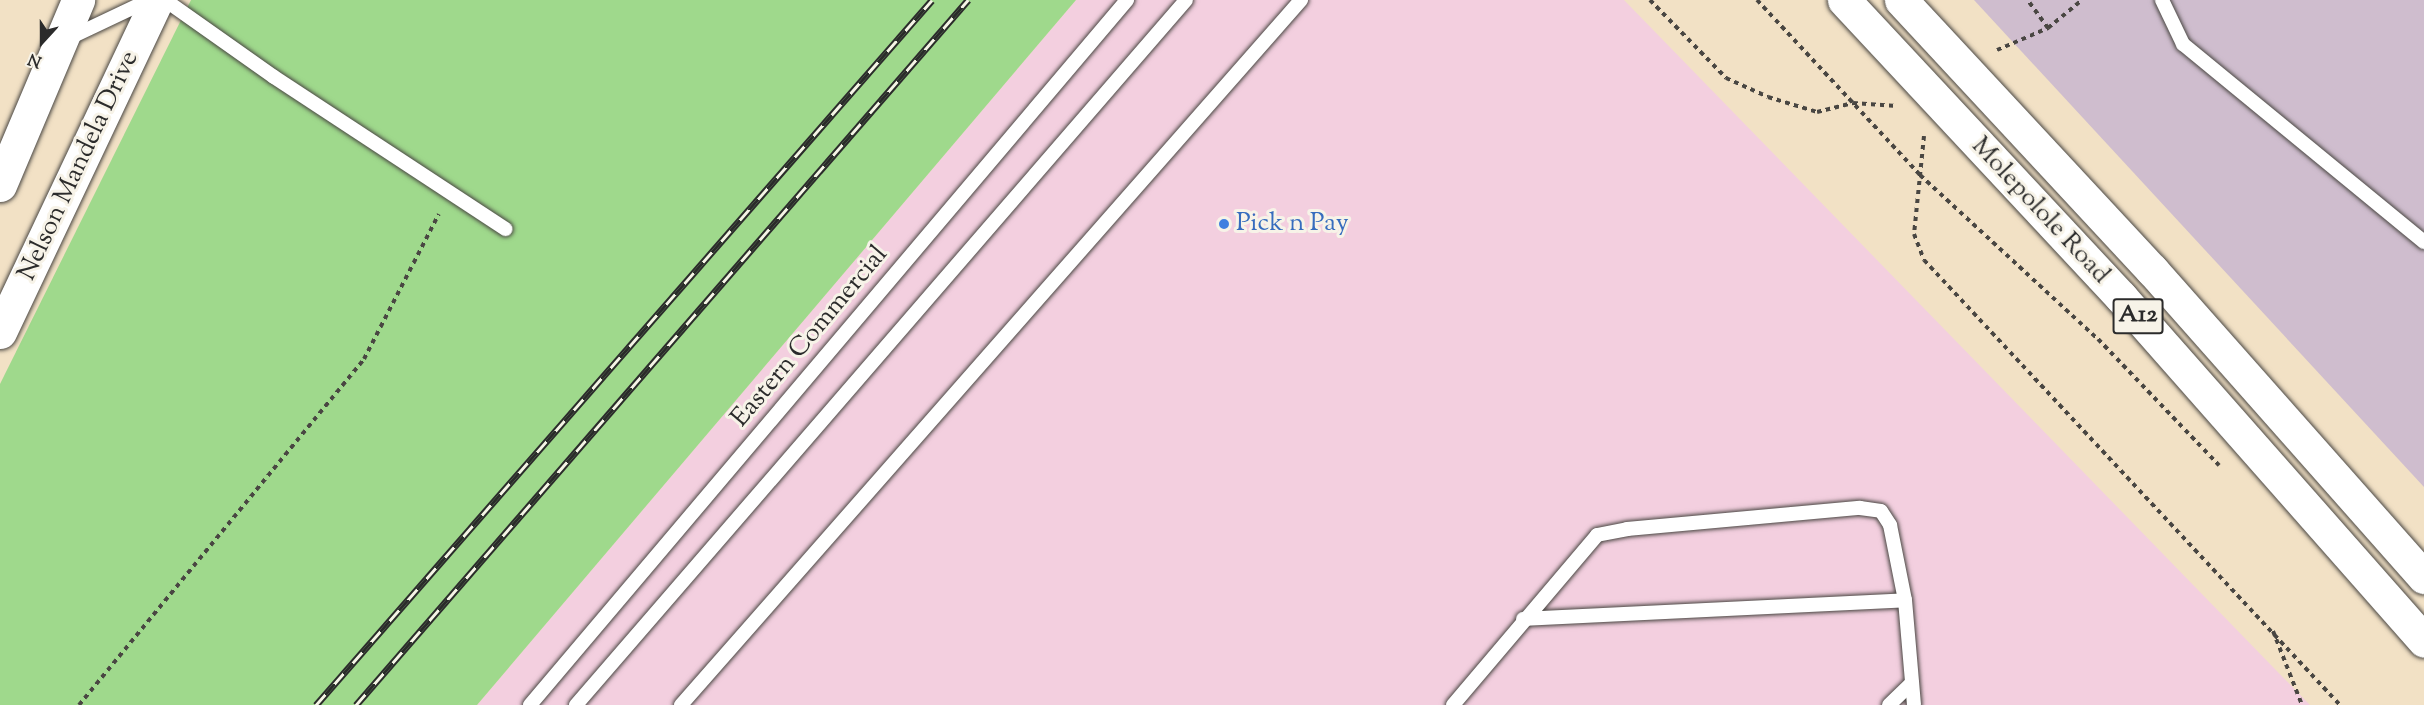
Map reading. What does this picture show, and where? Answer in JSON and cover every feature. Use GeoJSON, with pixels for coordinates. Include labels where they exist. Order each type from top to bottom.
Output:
{"type":"FeatureCollection","features":[{"type":"Feature","properties":{"kind":"main road"},"geometry":{"type":"LineString","coordinates":[[0,185],[78,0]]}},
{"type":"Feature","properties":{"kind":"main road","name":"Nelson Mandela Drive"},"geometry":{"type":"LineString","coordinates":[[0,332],[157,0]]}},
{"type":"Feature","properties":{"kind":"main road","name":"Molepolole Road"},"geometry":{"type":"LineString","coordinates":[[1844,0],[2121,297],[2424,641]]}},
{"type":"Feature","properties":{"kind":"main road","name":"Molepolole Road"},"geometry":{"type":"LineString","coordinates":[[1901,0],[2152,270],[2424,577]]}},
{"type":"Feature","properties":{"kind":"lane"},"geometry":{"type":"LineString","coordinates":[[62,42],[149,0]]}},
{"type":"Feature","properties":{"kind":"lane"},"geometry":{"type":"LineString","coordinates":[[165,0],[505,230]]}},
{"type":"Feature","properties":{"kind":"lane","name":"Eastern Commercial"},"geometry":{"type":"LineString","coordinates":[[530,705],[1127,0]]}},
{"type":"Feature","properties":{"kind":"lane"},"geometry":{"type":"LineString","coordinates":[[576,705],[1186,0]]}},
{"type":"Feature","properties":{"kind":"lane"},"geometry":{"type":"LineString","coordinates":[[681,705],[1300,0]]}},
{"type":"Feature","properties":{"kind":"lane"},"geometry":{"type":"LineString","coordinates":[[2162,0],[2183,44],[2424,242]]}},
{"type":"Feature","properties":{"kind":"lane"},"geometry":{"type":"LineString","coordinates":[[1453,705],[1523,619],[1597,535],[1627,529],[1860,508],[1881,511],[1890,525],[1905,600],[1914,705]]}},
{"type":"Feature","properties":{"kind":"lane"},"geometry":{"type":"LineString","coordinates":[[1523,619],[1905,600]]}},
{"type":"Feature","properties":{"kind":"lane"},"geometry":{"type":"LineString","coordinates":[[1877,705],[1889,705],[1912,683]]}},
{"type":"Feature","properties":{"kind":"path"},"geometry":{"type":"LineString","coordinates":[[1650,0],[1726,78],[1794,107],[1817,112],[1853,103],[1905,106]]}},
{"type":"Feature","properties":{"kind":"path"},"geometry":{"type":"LineString","coordinates":[[1756,0],[1920,175],[2098,339],[2228,474]]}},
{"type":"Feature","properties":{"kind":"path"},"geometry":{"type":"LineString","coordinates":[[2028,0],[2048,28]]}},
{"type":"Feature","properties":{"kind":"path"},"geometry":{"type":"LineString","coordinates":[[1997,50],[2048,28],[2082,0]]}},
{"type":"Feature","properties":{"kind":"path"},"geometry":{"type":"LineString","coordinates":[[1924,130],[1914,234],[1923,260],[2272,628],[2340,705]]}},
{"type":"Feature","properties":{"kind":"path"},"geometry":{"type":"LineString","coordinates":[[79,705],[364,359],[450,193]]}},
{"type":"Feature","properties":{"kind":"path"},"geometry":{"type":"LineString","coordinates":[[2272,628],[2302,705]]}},
{"type":"Feature","properties":{"kind":"shaded area"},"geometry":{"type":"Polygon","coordinates":[[[1076,0],[1624,0],[2310,705],[477,705],[1076,0]]]}},
{"type":"Feature","properties":{"kind":"shaded area"},"geometry":{"type":"Polygon","coordinates":[[[1974,0],[2424,0],[2424,487],[1974,0]]]}},
{"type":"Feature","properties":{"kind":"green space"},"geometry":{"type":"Polygon","coordinates":[[[191,0],[1076,0],[477,705],[0,705],[0,384],[191,0]]]}},
{"type":"Feature","properties":{"kind":"railway"},"geometry":{"type":"LineString","coordinates":[[316,705],[932,0]]}},
{"type":"Feature","properties":{"kind":"railway"},"geometry":{"type":"LineString","coordinates":[[356,705],[968,0]]}},
{"type":"Feature","properties":{"kind":"place","name":"Pick n Pay"},"geometry":{"type":"Point","coordinates":[1224,224]}}]}
